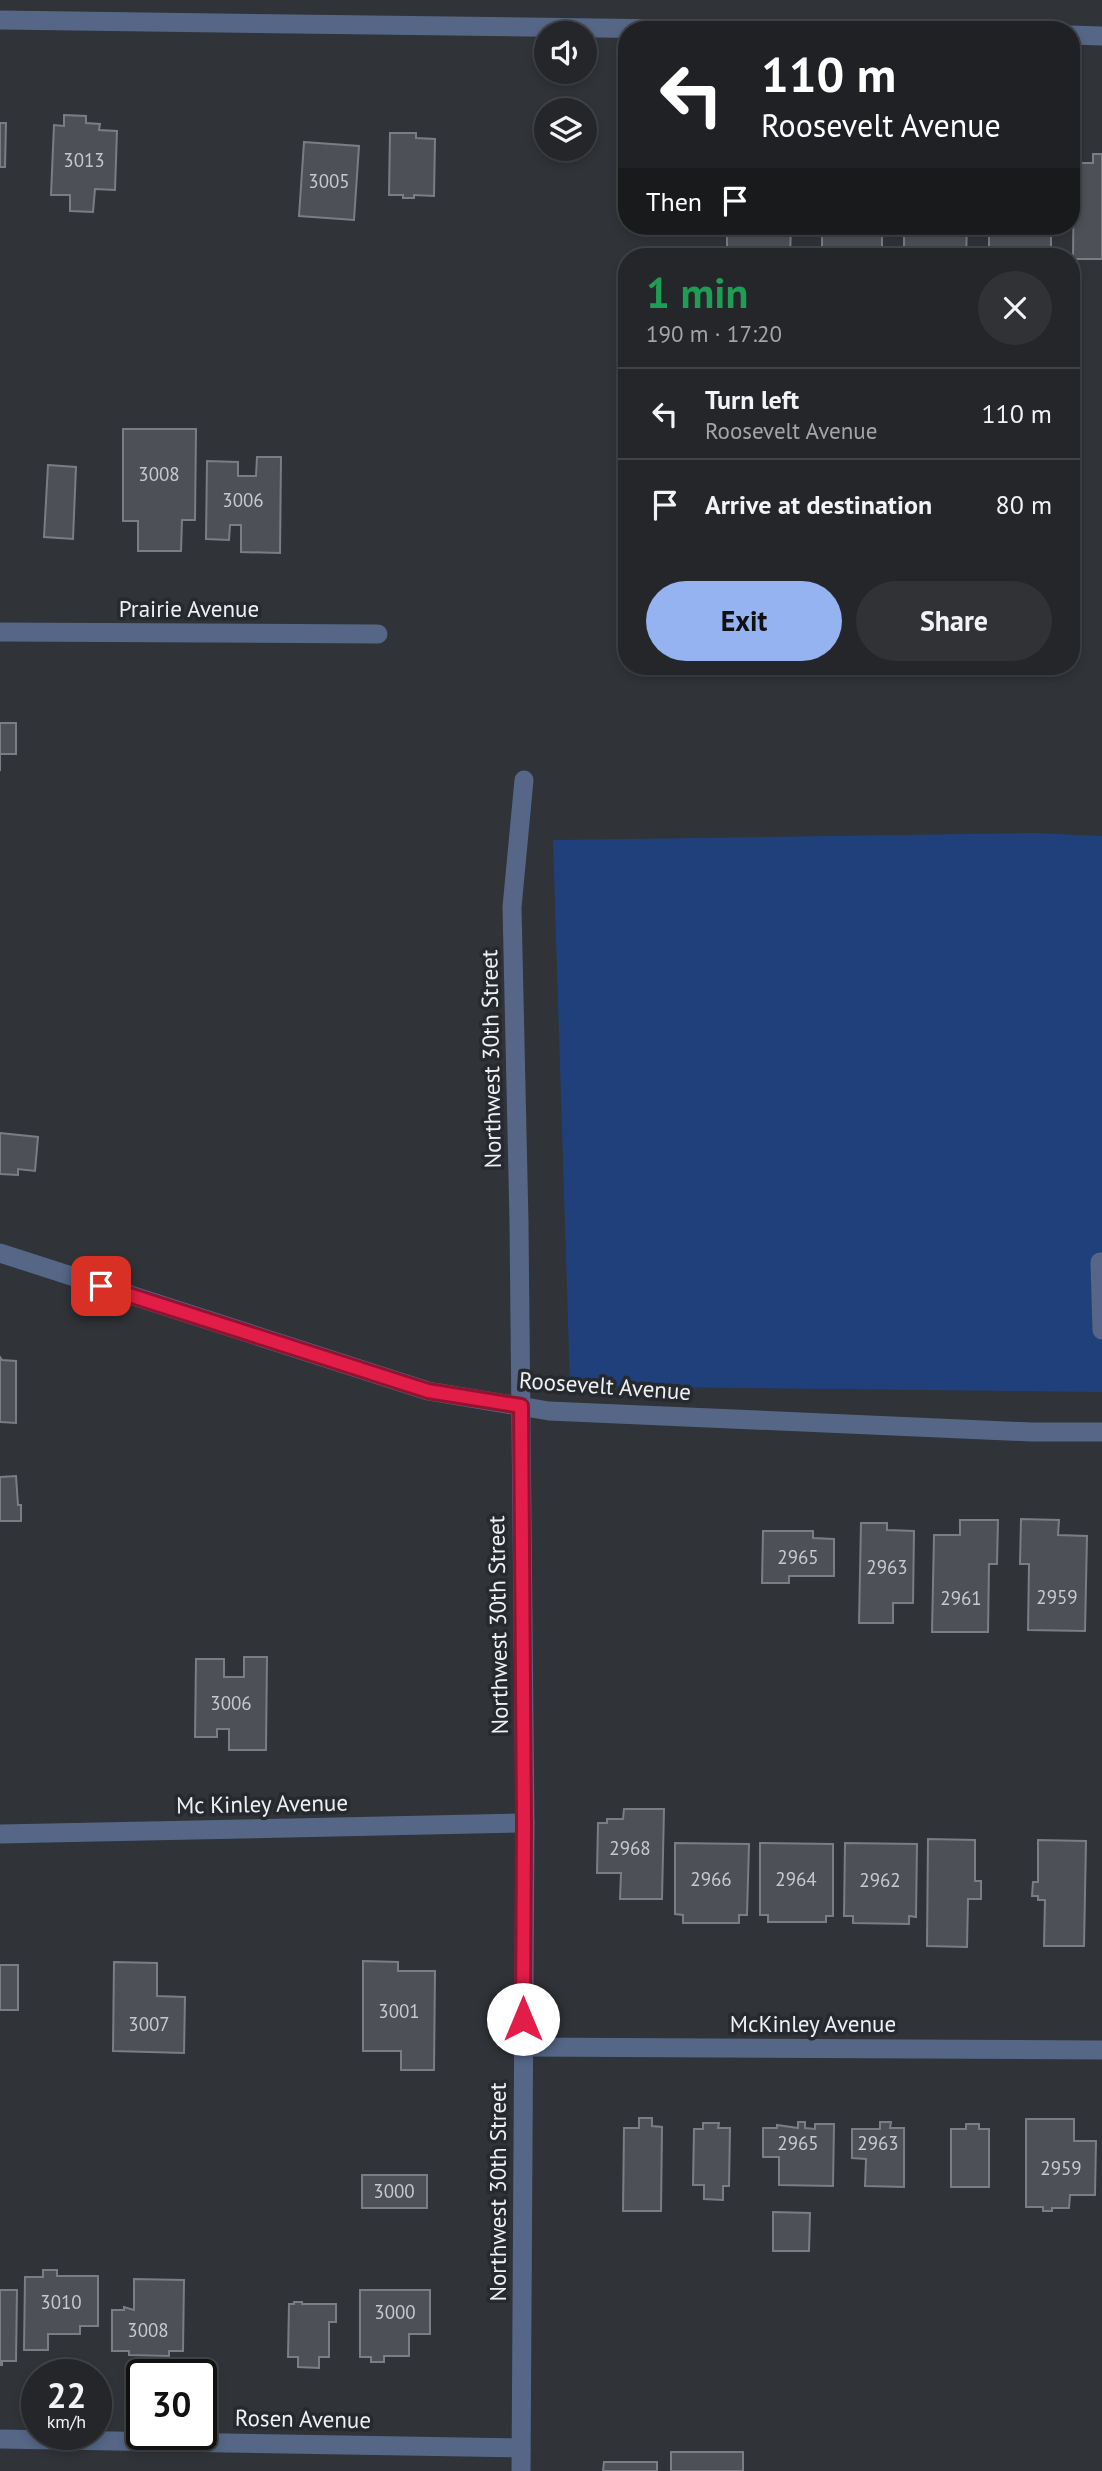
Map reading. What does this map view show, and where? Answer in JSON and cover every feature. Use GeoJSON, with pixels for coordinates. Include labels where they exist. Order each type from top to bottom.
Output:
{"type":"FeatureCollection","features":[{"type":"Feature","properties":{"kind":"street"},"geometry":{"type":"LineString","coordinates":[[0,20],[618,28]]}},
{"type":"Feature","properties":{"kind":"street"},"geometry":{"type":"LineString","coordinates":[[1080,35],[1102,36]]}},
{"type":"Feature","properties":{"kind":"street","name":"Prairie Avenue"},"geometry":{"type":"LineString","coordinates":[[0,632],[378,634]]}},
{"type":"Feature","properties":{"kind":"street","name":"Northwest 30th Street"},"geometry":{"type":"LineString","coordinates":[[521,2471],[524,1823],[521,1406],[512,908],[524,780]]}},
{"type":"Feature","properties":{"kind":"street","name":"Roosevelt Avenue"},"geometry":{"type":"LineString","coordinates":[[0,1254],[428,1391],[549,1411],[1031,1432],[1102,1432]]}},
{"type":"Feature","properties":{"kind":"street"},"geometry":{"type":"LineString","coordinates":[[1102,1262],[1102,1329]]}},
{"type":"Feature","properties":{"kind":"street","name":"Mc Kinley Avenue"},"geometry":{"type":"LineString","coordinates":[[0,1834],[524,1823]]}},
{"type":"Feature","properties":{"kind":"street","name":"McKinley Avenue"},"geometry":{"type":"LineString","coordinates":[[523,2047],[1102,2050]]}},
{"type":"Feature","properties":{"kind":"street","name":"Rosen Avenue"},"geometry":{"type":"LineString","coordinates":[[0,2439],[521,2448]]}},
{"type":"Feature","properties":{"kind":"shaded area"},"geometry":{"type":"Polygon","coordinates":[[[1038,833],[1102,836],[1102,1392],[570,1386],[553,840],[1038,833]]]}},
{"type":"Feature","properties":{"kind":"building"},"geometry":{"type":"Polygon","coordinates":[[[64,115],[86,116],[86,123],[100,124],[99,130],[117,131],[115,190],[95,189],[93,212],[70,211],[70,195],[51,195],[54,125],[64,126],[64,115]]]}},
{"type":"Feature","properties":{"kind":"building"},"geometry":{"type":"Polygon","coordinates":[[[0,123],[6,123],[5,167],[0,167],[0,123]]]}},
{"type":"Feature","properties":{"kind":"building"},"geometry":{"type":"Polygon","coordinates":[[[390,133],[416,133],[416,138],[435,139],[434,196],[414,195],[414,198],[403,198],[403,195],[389,195],[390,133]]]}},
{"type":"Feature","properties":{"kind":"building"},"geometry":{"type":"Polygon","coordinates":[[[304,142],[359,146],[354,220],[299,216],[304,142]]]}},
{"type":"Feature","properties":{"kind":"building"},"geometry":{"type":"Polygon","coordinates":[[[1093,154],[1102,154],[1102,259],[1080,259],[1080,248],[1073,248],[1073,235],[1080,235],[1080,163],[1093,163],[1093,154]]]}},
{"type":"Feature","properties":{"kind":"building"},"geometry":{"type":"Polygon","coordinates":[[[727,235],[791,235],[790,248],[727,248],[727,235]]]}},
{"type":"Feature","properties":{"kind":"building"},"geometry":{"type":"Polygon","coordinates":[[[822,235],[882,235],[882,248],[822,248],[822,235]]]}},
{"type":"Feature","properties":{"kind":"building"},"geometry":{"type":"Polygon","coordinates":[[[904,235],[967,235],[966,248],[904,248],[904,235]]]}},
{"type":"Feature","properties":{"kind":"building"},"geometry":{"type":"Polygon","coordinates":[[[989,235],[1051,235],[1051,248],[989,248],[989,235]]]}},
{"type":"Feature","properties":{"kind":"building"},"geometry":{"type":"Polygon","coordinates":[[[123,429],[196,429],[195,520],[182,520],[181,551],[138,551],[138,521],[123,521],[123,429]]]}},
{"type":"Feature","properties":{"kind":"building"},"geometry":{"type":"Polygon","coordinates":[[[257,457],[281,457],[280,553],[241,552],[241,525],[230,525],[229,540],[206,539],[207,461],[238,462],[238,476],[256,476],[257,457]]]}},
{"type":"Feature","properties":{"kind":"building"},"geometry":{"type":"Polygon","coordinates":[[[48,465],[76,467],[73,539],[44,537],[48,465]]]}},
{"type":"Feature","properties":{"kind":"building"},"geometry":{"type":"Polygon","coordinates":[[[0,723],[16,723],[16,754],[0,754],[0,723]]]}},
{"type":"Feature","properties":{"kind":"building"},"geometry":{"type":"Polygon","coordinates":[[[0,1133],[38,1137],[35,1171],[18,1169],[18,1175],[0,1174],[0,1133]]]}},
{"type":"Feature","properties":{"kind":"building"},"geometry":{"type":"Polygon","coordinates":[[[0,1357],[2,1360],[16,1361],[16,1423],[0,1422],[0,1357]]]}},
{"type":"Feature","properties":{"kind":"building"},"geometry":{"type":"Polygon","coordinates":[[[16,1476],[21,1521],[0,1521],[0,1477],[16,1476]]]}},
{"type":"Feature","properties":{"kind":"building"},"geometry":{"type":"Polygon","coordinates":[[[1021,1519],[1059,1520],[1058,1535],[1087,1536],[1085,1631],[1028,1630],[1029,1564],[1020,1564],[1021,1519]]]}},
{"type":"Feature","properties":{"kind":"building"},"geometry":{"type":"Polygon","coordinates":[[[960,1520],[998,1520],[997,1564],[989,1564],[988,1632],[932,1632],[934,1535],[960,1535],[960,1520]]]}},
{"type":"Feature","properties":{"kind":"building"},"geometry":{"type":"Polygon","coordinates":[[[861,1523],[887,1523],[887,1530],[914,1531],[913,1603],[893,1603],[893,1623],[859,1623],[861,1523]]]}},
{"type":"Feature","properties":{"kind":"building"},"geometry":{"type":"Polygon","coordinates":[[[763,1531],[813,1531],[813,1538],[834,1539],[834,1576],[789,1576],[789,1583],[762,1583],[763,1531]]]}},
{"type":"Feature","properties":{"kind":"building"},"geometry":{"type":"Polygon","coordinates":[[[244,1657],[267,1657],[266,1750],[229,1750],[229,1729],[217,1729],[217,1737],[195,1737],[196,1659],[224,1659],[224,1677],[244,1677],[244,1657]]]}},
{"type":"Feature","properties":{"kind":"building"},"geometry":{"type":"Polygon","coordinates":[[[624,1809],[664,1809],[662,1899],[620,1899],[621,1873],[597,1873],[598,1823],[607,1823],[607,1819],[623,1819],[624,1809]]]}},
{"type":"Feature","properties":{"kind":"building"},"geometry":{"type":"Polygon","coordinates":[[[928,1839],[975,1840],[975,1881],[981,1881],[981,1899],[968,1899],[967,1947],[927,1946],[928,1839]]]}},
{"type":"Feature","properties":{"kind":"building"},"geometry":{"type":"Polygon","coordinates":[[[1038,1840],[1086,1841],[1084,1946],[1044,1946],[1045,1900],[1032,1896],[1033,1882],[1038,1882],[1038,1840]]]}},
{"type":"Feature","properties":{"kind":"building"},"geometry":{"type":"Polygon","coordinates":[[[675,1843],[749,1844],[747,1915],[739,1915],[739,1923],[683,1923],[683,1915],[675,1914],[675,1843]]]}},
{"type":"Feature","properties":{"kind":"building"},"geometry":{"type":"Polygon","coordinates":[[[760,1843],[833,1844],[833,1916],[826,1916],[826,1922],[768,1922],[768,1915],[760,1915],[760,1843]]]}},
{"type":"Feature","properties":{"kind":"building"},"geometry":{"type":"Polygon","coordinates":[[[845,1843],[917,1844],[916,1917],[909,1916],[909,1924],[853,1923],[853,1916],[844,1916],[845,1843]]]}},
{"type":"Feature","properties":{"kind":"building"},"geometry":{"type":"Polygon","coordinates":[[[363,1961],[398,1962],[398,1971],[435,1971],[434,2070],[401,2070],[401,2051],[363,2051],[363,1961]]]}},
{"type":"Feature","properties":{"kind":"building"},"geometry":{"type":"Polygon","coordinates":[[[114,1962],[157,1963],[157,1996],[185,1997],[184,2053],[113,2051],[114,1962]]]}},
{"type":"Feature","properties":{"kind":"building"},"geometry":{"type":"Polygon","coordinates":[[[0,1965],[18,1965],[18,2010],[0,2010],[0,1965]]]}},
{"type":"Feature","properties":{"kind":"building"},"geometry":{"type":"Polygon","coordinates":[[[639,2118],[652,2118],[652,2126],[662,2127],[661,2211],[623,2211],[624,2128],[639,2128],[639,2118]]]}},
{"type":"Feature","properties":{"kind":"building"},"geometry":{"type":"Polygon","coordinates":[[[1026,2119],[1074,2119],[1074,2141],[1096,2141],[1095,2195],[1070,2195],[1069,2208],[1052,2208],[1052,2211],[1043,2211],[1043,2207],[1026,2207],[1026,2119]]]}},
{"type":"Feature","properties":{"kind":"building"},"geometry":{"type":"Polygon","coordinates":[[[798,2122],[805,2122],[805,2128],[815,2129],[815,2124],[834,2124],[833,2186],[779,2185],[779,2157],[763,2157],[763,2128],[777,2128],[777,2125],[798,2128],[798,2122]]]}},
{"type":"Feature","properties":{"kind":"building"},"geometry":{"type":"Polygon","coordinates":[[[880,2122],[891,2122],[890,2128],[904,2128],[904,2187],[865,2186],[866,2159],[852,2158],[852,2129],[880,2129],[880,2122]]]}},
{"type":"Feature","properties":{"kind":"building"},"geometry":{"type":"Polygon","coordinates":[[[703,2123],[719,2123],[718,2128],[730,2128],[729,2186],[723,2186],[723,2200],[704,2199],[704,2185],[693,2185],[694,2129],[703,2129],[703,2123]]]}},
{"type":"Feature","properties":{"kind":"building"},"geometry":{"type":"Polygon","coordinates":[[[966,2124],[979,2124],[979,2129],[989,2129],[989,2187],[951,2187],[951,2129],[966,2129],[966,2124]]]}},
{"type":"Feature","properties":{"kind":"building"},"geometry":{"type":"Polygon","coordinates":[[[362,2175],[427,2175],[427,2208],[362,2208],[362,2175]]]}},
{"type":"Feature","properties":{"kind":"building"},"geometry":{"type":"Polygon","coordinates":[[[773,2212],[810,2213],[809,2251],[773,2251],[773,2212]]]}},
{"type":"Feature","properties":{"kind":"building"},"geometry":{"type":"Polygon","coordinates":[[[43,2270],[57,2270],[57,2276],[98,2276],[98,2326],[80,2326],[80,2334],[48,2334],[48,2350],[24,2350],[25,2277],[43,2277],[43,2270]]]}},
{"type":"Feature","properties":{"kind":"building"},"geometry":{"type":"Polygon","coordinates":[[[134,2279],[184,2280],[183,2351],[169,2351],[169,2356],[129,2355],[129,2351],[112,2351],[112,2310],[124,2310],[124,2307],[134,2310],[134,2279]]]}},
{"type":"Feature","properties":{"kind":"building"},"geometry":{"type":"Polygon","coordinates":[[[0,2290],[17,2290],[16,2361],[2,2361],[2,2365],[0,2365],[0,2290]]]}},
{"type":"Feature","properties":{"kind":"building"},"geometry":{"type":"Polygon","coordinates":[[[360,2290],[430,2290],[430,2334],[409,2334],[409,2356],[384,2356],[384,2362],[371,2362],[371,2357],[360,2357],[360,2290]]]}},
{"type":"Feature","properties":{"kind":"building"},"geometry":{"type":"Polygon","coordinates":[[[289,2304],[336,2304],[336,2322],[329,2322],[329,2357],[319,2357],[319,2368],[298,2367],[298,2357],[288,2357],[289,2304]]]}},
{"type":"Feature","properties":{"kind":"building"},"geometry":{"type":"Polygon","coordinates":[[[671,2452],[743,2452],[743,2471],[671,2471],[671,2452]]]}},
{"type":"Feature","properties":{"kind":"building"},"geometry":{"type":"Polygon","coordinates":[[[604,2462],[657,2462],[657,2471],[603,2471],[604,2462]]]}},
{"type":"Feature","properties":{"kind":"route"},"geometry":{"type":"LineString","coordinates":[[101,1286],[428,1391],[521,1406],[523,2019]]}}]}
